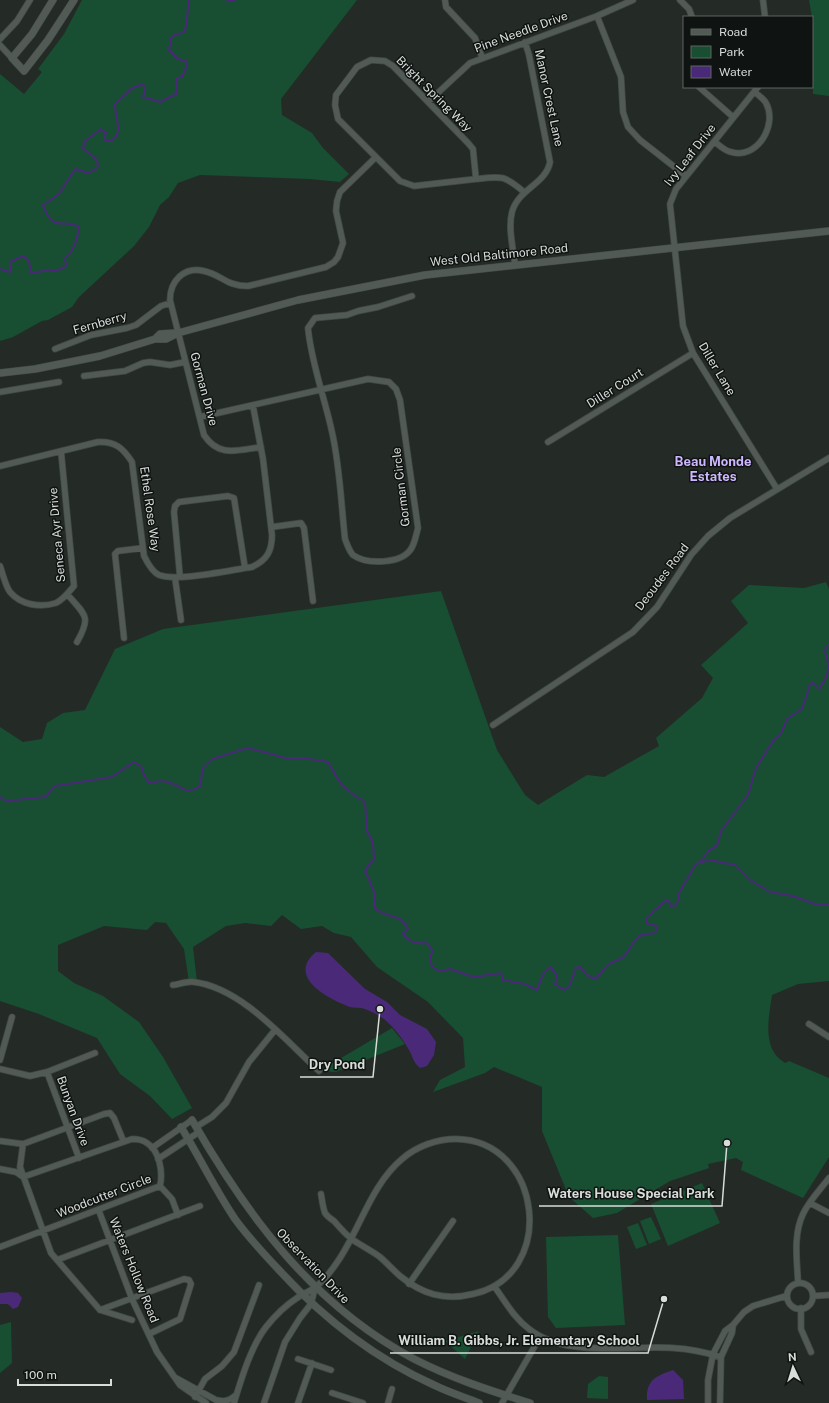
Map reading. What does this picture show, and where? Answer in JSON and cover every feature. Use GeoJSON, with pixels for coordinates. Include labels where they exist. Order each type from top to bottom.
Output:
{"type":"FeatureCollection","features":[{"type":"Feature","properties":{"kind":"street"},"geometry":{"type":"LineString","coordinates":[[0,39],[17,21],[30,0]]}},
{"type":"Feature","properties":{"kind":"street"},"geometry":{"type":"LineString","coordinates":[[12,58],[32,34],[53,0]]}},
{"type":"Feature","properties":{"kind":"street"},"geometry":{"type":"LineString","coordinates":[[0,45],[24,71],[48,40],[74,0]]}},
{"type":"Feature","properties":{"kind":"street"},"geometry":{"type":"LineString","coordinates":[[445,0],[446,7],[474,38],[482,57]]}},
{"type":"Feature","properties":{"kind":"street","name":"Pine Needle Drive"},"geometry":{"type":"LineString","coordinates":[[428,102],[460,71],[470,63],[482,57],[597,16],[633,0]]}},
{"type":"Feature","properties":{"kind":"street"},"geometry":{"type":"LineString","coordinates":[[680,0],[690,9],[692,16]]}},
{"type":"Feature","properties":{"kind":"street"},"geometry":{"type":"LineString","coordinates":[[763,0],[765,16]]}},
{"type":"Feature","properties":{"kind":"street"},"geometry":{"type":"LineString","coordinates":[[597,16],[620,77],[623,112],[628,127],[640,140],[686,176]]}},
{"type":"Feature","properties":{"kind":"street","name":"Manor Crest Lane"},"geometry":{"type":"LineString","coordinates":[[515,264],[512,212],[524,192],[541,179],[549,169],[550,162],[529,55],[525,42]]}},
{"type":"Feature","properties":{"kind":"street","name":"Bright Spring Way"},"geometry":{"type":"LineString","coordinates":[[476,179],[473,149],[393,66],[385,61],[372,60],[357,67],[336,95],[335,105],[338,119],[400,181],[414,186],[495,177],[508,179],[524,192]]}},
{"type":"Feature","properties":{"kind":"street"},"geometry":{"type":"LineString","coordinates":[[699,88],[733,117]]}},
{"type":"Feature","properties":{"kind":"street","name":"Ivy Leaf Drive"},"geometry":{"type":"LineString","coordinates":[[674,248],[670,204],[671,196],[757,88]]}},
{"type":"Feature","properties":{"kind":"street"},"geometry":{"type":"LineString","coordinates":[[715,142],[730,152],[743,153],[749,151],[763,139],[769,125],[768,110],[766,102],[755,92]]}},
{"type":"Feature","properties":{"kind":"street"},"geometry":{"type":"LineString","coordinates":[[170,304],[170,292],[173,284],[176,279],[189,270],[205,271],[236,286],[248,286],[326,267],[338,257],[343,244],[336,211],[336,201],[340,192],[376,157]]}},
{"type":"Feature","properties":{"kind":"street","name":"West Old Baltimore Road"},"geometry":{"type":"LineString","coordinates":[[0,373],[35,369],[100,356],[155,339],[160,334],[178,333],[298,300],[425,275],[829,231]]}},
{"type":"Feature","properties":{"kind":"street","name":"Diller Lane"},"geometry":{"type":"LineString","coordinates":[[674,248],[683,326],[693,353],[777,489]]}},
{"type":"Feature","properties":{"kind":"street"},"geometry":{"type":"LineString","coordinates":[[322,390],[309,333],[311,322],[315,318],[347,315],[412,296]]}},
{"type":"Feature","properties":{"kind":"street","name":"Gorman Drive"},"geometry":{"type":"LineString","coordinates":[[170,304],[204,435],[210,444],[218,449],[228,452],[261,447]]}},
{"type":"Feature","properties":{"kind":"street","name":"Fernberry"},"geometry":{"type":"LineString","coordinates":[[54,349],[91,335],[127,328],[136,324],[161,306],[170,304]]}},
{"type":"Feature","properties":{"kind":"street","name":"Diller Court"},"geometry":{"type":"LineString","coordinates":[[548,442],[693,353]]}},
{"type":"Feature","properties":{"kind":"street"},"geometry":{"type":"LineString","coordinates":[[84,376],[125,371],[143,363],[150,362],[170,365],[185,362]]}},
{"type":"Feature","properties":{"kind":"street","name":"Gorman Circle"},"geometry":{"type":"LineString","coordinates":[[200,418],[368,379],[389,382],[396,389],[405,426],[418,528],[416,539],[411,550],[401,557],[370,562],[359,559],[352,554],[349,549],[345,539],[332,434],[322,390]]}},
{"type":"Feature","properties":{"kind":"street"},"geometry":{"type":"LineString","coordinates":[[0,392],[59,382]]}},
{"type":"Feature","properties":{"kind":"street","name":"Ethel Rose Way"},"geometry":{"type":"LineString","coordinates":[[0,466],[98,442],[108,442],[124,450],[132,462],[144,556],[149,566],[158,575],[178,577],[245,568],[261,563],[268,555],[272,547],[272,526],[261,447],[253,406]]}},
{"type":"Feature","properties":{"kind":"street","name":"Seneca Ayr Drive"},"geometry":{"type":"LineString","coordinates":[[0,566],[10,591],[19,601],[31,605],[56,603],[74,586],[74,573],[61,451]]}},
{"type":"Feature","properties":{"kind":"street","name":"Deoudes Road"},"geometry":{"type":"LineString","coordinates":[[493,725],[632,632],[657,607],[691,556],[708,536],[730,518],[829,458]]}},
{"type":"Feature","properties":{"kind":"street"},"geometry":{"type":"LineString","coordinates":[[182,620],[174,512],[175,506],[179,502],[228,496],[234,498],[245,568]]}},
{"type":"Feature","properties":{"kind":"street"},"geometry":{"type":"LineString","coordinates":[[272,526],[301,523],[304,528],[313,601]]}},
{"type":"Feature","properties":{"kind":"street"},"geometry":{"type":"LineString","coordinates":[[124,638],[115,554],[122,550],[143,548]]}},
{"type":"Feature","properties":{"kind":"street"},"geometry":{"type":"LineString","coordinates":[[67,594],[84,616],[86,627],[77,642]]}},
{"type":"Feature","properties":{"kind":"street"},"geometry":{"type":"LineString","coordinates":[[173,985],[192,981],[218,987],[246,1005],[319,1071]]}},
{"type":"Feature","properties":{"kind":"street"},"geometry":{"type":"LineString","coordinates":[[0,1060],[12,1017]]}},
{"type":"Feature","properties":{"kind":"street"},"geometry":{"type":"LineString","coordinates":[[809,1024],[829,1037]]}},
{"type":"Feature","properties":{"kind":"street"},"geometry":{"type":"LineString","coordinates":[[23,1177],[79,1158],[123,1140],[141,1140],[148,1143],[152,1148],[181,1128],[196,1126],[212,1116],[226,1103],[249,1062],[275,1030]]}},
{"type":"Feature","properties":{"kind":"street"},"geometry":{"type":"LineString","coordinates":[[0,1069],[30,1076],[47,1072],[95,1054]]}},
{"type":"Feature","properties":{"kind":"street","name":"Bunyan Drive"},"geometry":{"type":"LineString","coordinates":[[47,1072],[79,1158]]}},
{"type":"Feature","properties":{"kind":"street"},"geometry":{"type":"LineString","coordinates":[[0,1141],[23,1144],[67,1127],[110,1113],[114,1118],[123,1140]]}},
{"type":"Feature","properties":{"kind":"street"},"geometry":{"type":"LineString","coordinates":[[158,1159],[188,1139],[196,1126]]}},
{"type":"Feature","properties":{"kind":"street","name":"Observation Drive"},"geometry":{"type":"LineString","coordinates":[[196,1126],[225,1175],[268,1236],[315,1288],[342,1312],[368,1331],[414,1359],[452,1377],[508,1400],[530,1403]]}},
{"type":"Feature","properties":{"kind":"street","name":"Observation Drive"},"geometry":{"type":"LineString","coordinates":[[181,1128],[214,1187],[236,1220],[254,1243],[311,1304],[353,1339],[373,1352],[434,1385],[479,1403]]}},
{"type":"Feature","properties":{"kind":"street"},"geometry":{"type":"LineString","coordinates":[[234,1403],[248,1361],[265,1328],[296,1298],[315,1288],[336,1264],[352,1239],[377,1189],[402,1159],[422,1146],[443,1139],[470,1139],[493,1149],[511,1166],[521,1179],[530,1210],[529,1232],[525,1251],[513,1270],[494,1286],[476,1294],[458,1298],[446,1297],[422,1291],[409,1284],[382,1258],[352,1239],[325,1213],[321,1194]]}},
{"type":"Feature","properties":{"kind":"street"},"geometry":{"type":"LineString","coordinates":[[23,1144],[20,1167],[51,1253],[100,1310],[132,1320]]}},
{"type":"Feature","properties":{"kind":"street","name":"Woodcutter Circle"},"geometry":{"type":"LineString","coordinates":[[0,1247],[99,1211],[160,1186],[162,1177],[158,1159],[152,1148]]}},
{"type":"Feature","properties":{"kind":"street"},"geometry":{"type":"LineString","coordinates":[[0,1169],[16,1172],[23,1177]]}},
{"type":"Feature","properties":{"kind":"street"},"geometry":{"type":"LineString","coordinates":[[798,1282],[797,1239],[803,1214],[829,1178]]}},
{"type":"Feature","properties":{"kind":"street"},"geometry":{"type":"LineString","coordinates":[[160,1186],[172,1198],[178,1215]]}},
{"type":"Feature","properties":{"kind":"street"},"geometry":{"type":"LineString","coordinates":[[810,1203],[829,1213]]}},
{"type":"Feature","properties":{"kind":"street"},"geometry":{"type":"LineString","coordinates":[[57,1260],[200,1206]]}},
{"type":"Feature","properties":{"kind":"street","name":"Waters Hollow Road"},"geometry":{"type":"LineString","coordinates":[[99,1211],[132,1299],[158,1352],[180,1385],[195,1397],[206,1403]]}},
{"type":"Feature","properties":{"kind":"street"},"geometry":{"type":"LineString","coordinates":[[409,1284],[453,1220]]}},
{"type":"Feature","properties":{"kind":"street"},"geometry":{"type":"LineString","coordinates":[[100,1310],[184,1279],[190,1280],[191,1284],[180,1320],[148,1334]]}},
{"type":"Feature","properties":{"kind":"street"},"geometry":{"type":"LineString","coordinates":[[708,1403],[708,1380],[713,1354],[725,1331],[733,1325],[744,1312],[753,1306],[786,1296],[790,1287],[798,1282],[808,1286],[813,1296],[809,1306],[801,1308],[792,1306],[786,1296]]}},
{"type":"Feature","properties":{"kind":"street"},"geometry":{"type":"LineString","coordinates":[[195,1397],[206,1379],[222,1366],[234,1352],[259,1284]]}},
{"type":"Feature","properties":{"kind":"street"},"geometry":{"type":"LineString","coordinates":[[494,1286],[517,1318],[540,1337],[565,1345],[674,1348],[713,1354],[721,1357]]}},
{"type":"Feature","properties":{"kind":"street"},"geometry":{"type":"LineString","coordinates":[[264,1403],[285,1342],[311,1304],[315,1288]]}},
{"type":"Feature","properties":{"kind":"street"},"geometry":{"type":"LineString","coordinates":[[813,1296],[829,1295]]}},
{"type":"Feature","properties":{"kind":"street"},"geometry":{"type":"LineString","coordinates":[[801,1308],[801,1329],[811,1352]]}},
{"type":"Feature","properties":{"kind":"street"},"geometry":{"type":"LineString","coordinates":[[720,1403],[721,1357],[732,1333],[733,1325]]}},
{"type":"Feature","properties":{"kind":"street"},"geometry":{"type":"LineString","coordinates":[[502,1403],[508,1400],[540,1337]]}},
{"type":"Feature","properties":{"kind":"street"},"geometry":{"type":"LineString","coordinates":[[298,1359],[331,1370]]}},
{"type":"Feature","properties":{"kind":"street"},"geometry":{"type":"LineString","coordinates":[[298,1403],[312,1363]]}},
{"type":"Feature","properties":{"kind":"street","name":"Waters Hollow Road"},"geometry":{"type":"LineString","coordinates":[[176,1378],[198,1391],[224,1402],[237,1394]]}},
{"type":"Feature","properties":{"kind":"street"},"geometry":{"type":"LineString","coordinates":[[388,1403],[392,1389]]}},
{"type":"Feature","properties":{"kind":"street"},"geometry":{"type":"LineString","coordinates":[[332,1393],[363,1403]]}},
{"type":"Feature","properties":{"kind":"green space"},"geometry":{"type":"Polygon","coordinates":[[[82,0],[357,0],[281,99],[282,115],[312,133],[323,148],[349,174],[340,182],[310,179],[200,175],[178,183],[169,197],[160,205],[149,227],[134,246],[79,297],[72,307],[13,337],[0,341],[0,74],[24,94],[42,72],[38,69],[64,34],[82,0]]]}},
{"type":"Feature","properties":{"kind":"green space"},"geometry":{"type":"Polygon","coordinates":[[[809,0],[829,0],[829,96],[813,94],[812,16],[809,0]]]}},
{"type":"Feature","properties":{"kind":"green space"},"geometry":{"type":"Polygon","coordinates":[[[826,582],[829,589],[829,981],[798,984],[772,995],[768,1022],[768,1032],[772,1050],[777,1057],[785,1063],[789,1061],[829,1078],[829,1157],[803,1198],[741,1170],[743,1162],[736,1158],[708,1164],[709,1168],[670,1181],[617,1213],[593,1218],[569,1197],[542,1131],[542,1087],[494,1067],[485,1073],[433,1092],[440,1080],[465,1067],[463,1038],[428,1002],[377,967],[351,937],[334,933],[322,926],[301,929],[282,915],[271,926],[245,923],[226,926],[193,947],[197,982],[189,982],[184,949],[166,923],[155,922],[147,930],[104,926],[58,945],[58,971],[74,983],[103,996],[139,1022],[163,1057],[192,1108],[172,1119],[150,1096],[120,1074],[97,1038],[39,1014],[0,1001],[0,727],[23,742],[42,739],[47,723],[63,713],[85,710],[115,649],[163,629],[441,591],[497,750],[525,795],[538,805],[587,775],[604,777],[659,746],[656,738],[702,698],[713,678],[701,665],[748,623],[731,601],[749,585],[804,588],[826,582]]]}},
{"type":"Feature","properties":{"kind":"green space"},"geometry":{"type":"Polygon","coordinates":[[[392,1028],[405,1044],[336,1072],[319,1071],[392,1028]]]}},
{"type":"Feature","properties":{"kind":"green space"},"geometry":{"type":"Polygon","coordinates":[[[702,1183],[720,1223],[668,1246],[651,1204],[702,1183]]]}},
{"type":"Feature","properties":{"kind":"green space"},"geometry":{"type":"Polygon","coordinates":[[[651,1217],[661,1239],[649,1244],[640,1221],[651,1217]]]}},
{"type":"Feature","properties":{"kind":"green space"},"geometry":{"type":"Polygon","coordinates":[[[638,1223],[647,1245],[636,1249],[627,1227],[638,1223]]]}},
{"type":"Feature","properties":{"kind":"green space"},"geometry":{"type":"Polygon","coordinates":[[[618,1235],[625,1325],[556,1328],[548,1317],[546,1237],[618,1235]]]}},
{"type":"Feature","properties":{"kind":"green space"},"geometry":{"type":"Polygon","coordinates":[[[11,1322],[12,1363],[0,1373],[0,1325],[11,1322]]]}},
{"type":"Feature","properties":{"kind":"green space"},"geometry":{"type":"Polygon","coordinates":[[[479,1331],[465,1359],[445,1341],[479,1331]]]}},
{"type":"Feature","properties":{"kind":"green space"},"geometry":{"type":"Polygon","coordinates":[[[599,1376],[608,1377],[608,1399],[587,1398],[588,1384],[599,1376]]]}},
{"type":"Feature","properties":{"kind":"water"},"geometry":{"type":"Polygon","coordinates":[[[316,952],[328,953],[365,989],[387,1002],[400,1015],[427,1029],[436,1042],[434,1055],[427,1066],[420,1068],[414,1062],[401,1037],[384,1019],[365,1009],[350,1007],[331,999],[314,986],[308,978],[306,970],[308,961],[316,952]]]}},
{"type":"Feature","properties":{"kind":"water"},"geometry":{"type":"Polygon","coordinates":[[[0,1293],[18,1293],[22,1298],[18,1307],[13,1309],[8,1304],[0,1304],[0,1293]]]}},
{"type":"Feature","properties":{"kind":"water"},"geometry":{"type":"Polygon","coordinates":[[[673,1370],[683,1380],[684,1399],[647,1400],[648,1387],[654,1379],[673,1370]]]}},
{"type":"Feature","properties":{"kind":"waterway"},"geometry":{"type":"LineString","coordinates":[[0,269],[10,272],[10,262],[23,256],[29,261],[31,273],[50,270],[56,271],[66,266],[65,258],[71,252],[75,244],[79,227],[74,224],[55,223],[51,220],[43,205],[59,194],[75,169],[89,173],[98,167],[97,160],[83,148],[85,141],[101,129],[106,133],[104,140],[111,141],[115,138],[118,129],[115,104],[132,88],[143,84],[145,90],[143,97],[160,102],[176,94],[177,78],[182,77],[187,66],[186,61],[178,59],[169,50],[171,38],[176,34],[183,33],[186,27],[189,0]]}},
{"type":"Feature","properties":{"kind":"waterway"},"geometry":{"type":"LineString","coordinates":[[227,0],[234,0]]}},
{"type":"Feature","properties":{"kind":"waterway"},"geometry":{"type":"LineString","coordinates":[[700,862],[709,850],[717,846],[721,831],[748,795],[756,768],[773,741],[781,734],[787,719],[802,709],[810,684],[813,683],[819,689],[823,684],[828,671],[828,662],[825,649],[829,644]]}},
{"type":"Feature","properties":{"kind":"waterway"},"geometry":{"type":"LineString","coordinates":[[0,797],[6,801],[45,797],[55,786],[112,777],[134,762],[141,766],[149,783],[166,781],[184,789],[191,790],[200,786],[203,768],[212,759],[248,748],[286,758],[304,758],[328,762],[343,786],[365,802],[367,831],[373,843],[374,859],[365,870],[374,892],[374,907],[382,913],[401,920],[408,929],[403,933],[408,939],[417,943],[427,943],[433,952],[430,956],[431,964],[435,969],[441,971],[450,969],[474,977],[501,973],[503,980],[525,984],[537,990],[544,974],[551,967],[557,976],[555,984],[564,990],[569,987],[576,968],[580,967],[587,975],[595,979],[609,964],[624,957],[636,939],[641,935],[654,933],[657,930],[656,926],[646,923],[647,918],[665,901],[669,901],[671,906],[677,905],[679,893],[696,864],[709,860],[735,865],[750,880],[770,892],[793,896],[818,905],[829,905]]}},
{"type":"Feature","properties":{"kind":"place","name":"Dry Pond"},"geometry":{"type":"Point","coordinates":[380,1009]}},
{"type":"Feature","properties":{"kind":"place","name":"Waters House Special Park"},"geometry":{"type":"Point","coordinates":[727,1143]}},
{"type":"Feature","properties":{"kind":"place","name":"William B. Gibbs, Jr. Elementary School"},"geometry":{"type":"Point","coordinates":[664,1299]}},
{"type":"Feature","properties":{"kind":"district","name":"Beau Monde Estates"},"geometry":{"type":"Point","coordinates":[713,468]}}]}
